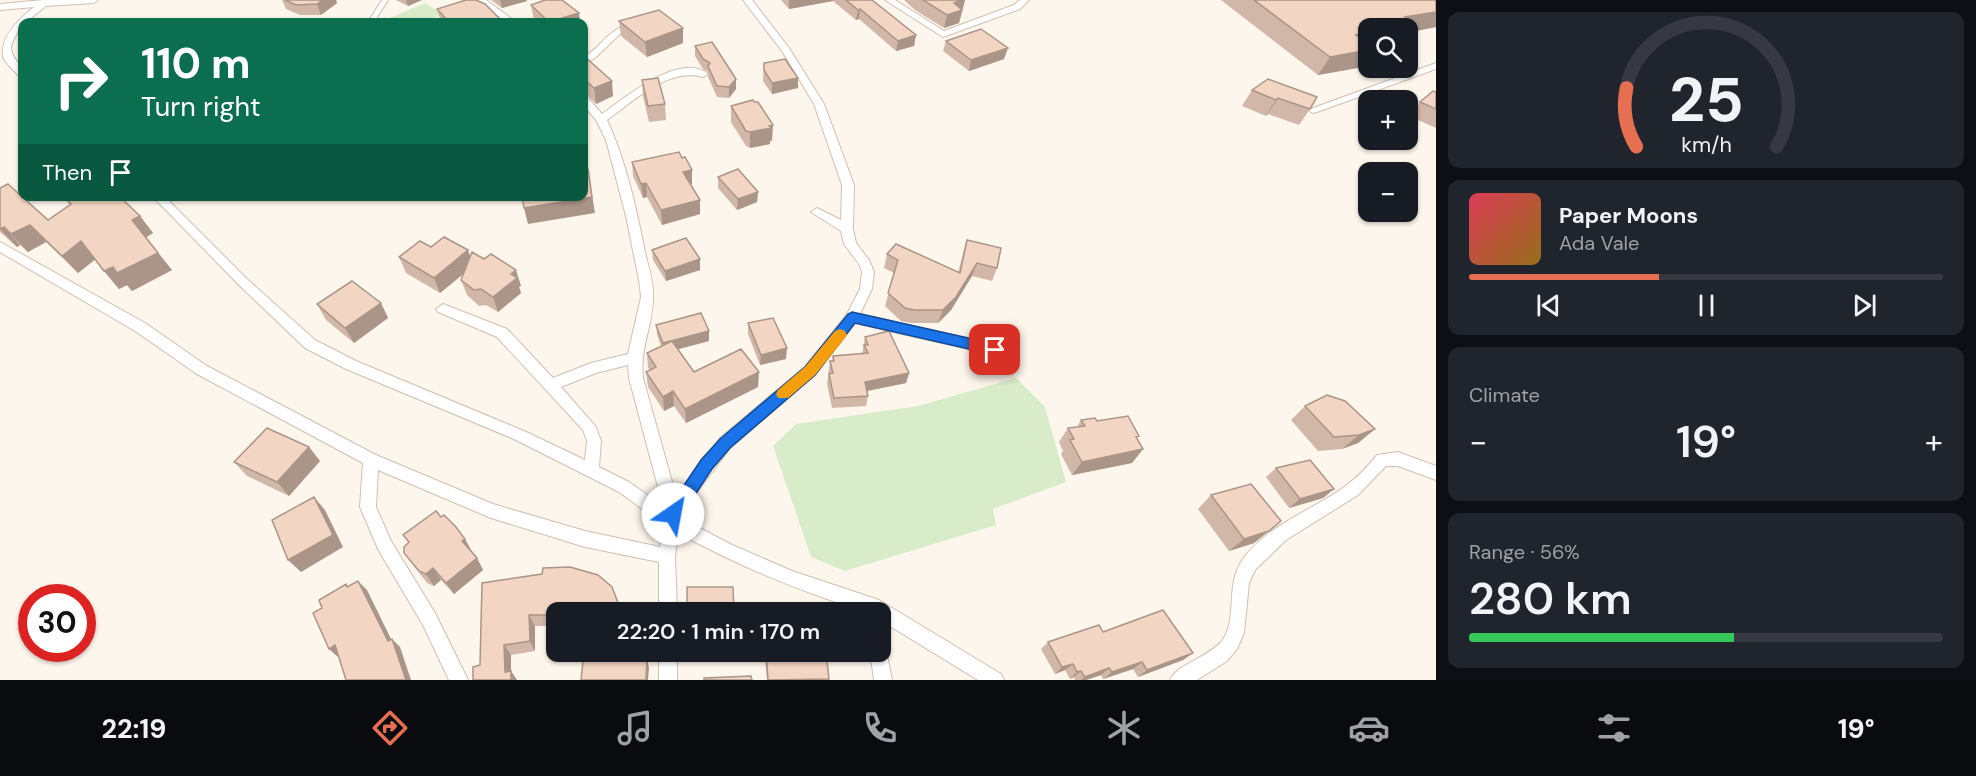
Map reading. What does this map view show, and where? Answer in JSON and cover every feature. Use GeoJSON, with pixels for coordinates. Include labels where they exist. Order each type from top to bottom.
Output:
{"type":"FeatureCollection","features":[{"type":"Feature","properties":{"kind":"street"},"geometry":{"type":"LineString","coordinates":[[0,7],[93,0]]}},
{"type":"Feature","properties":{"kind":"street"},"geometry":{"type":"LineString","coordinates":[[480,0],[505,18]]}},
{"type":"Feature","properties":{"kind":"street"},"geometry":{"type":"LineString","coordinates":[[672,517],[706,464],[725,443],[810,371],[852,318],[866,289],[868,272],[865,263],[850,244],[847,229],[848,185],[819,104],[786,50],[747,0]]}},
{"type":"Feature","properties":{"kind":"street"},"geometry":{"type":"LineString","coordinates":[[889,0],[943,34],[1017,7],[1025,0]]}},
{"type":"Feature","properties":{"kind":"street"},"geometry":{"type":"LineString","coordinates":[[26,18],[44,2]]}},
{"type":"Feature","properties":{"kind":"street"},"geometry":{"type":"LineString","coordinates":[[18,25],[7,41],[7,56],[18,69]]}},
{"type":"Feature","properties":{"kind":"street"},"geometry":{"type":"LineString","coordinates":[[588,59],[597,53],[609,36],[619,30],[643,25]]}},
{"type":"Feature","properties":{"kind":"street"},"geometry":{"type":"LineString","coordinates":[[1313,110],[1436,66]]}},
{"type":"Feature","properties":{"kind":"street"},"geometry":{"type":"LineString","coordinates":[[601,119],[674,72],[693,69],[703,74]]}},
{"type":"Feature","properties":{"kind":"street"},"geometry":{"type":"LineString","coordinates":[[588,104],[601,119],[611,140],[623,181],[645,280],[647,297],[634,358],[636,378],[672,517],[668,556],[668,602]]}},
{"type":"Feature","properties":{"kind":"street"},"geometry":{"type":"LineString","coordinates":[[162,201],[243,282],[310,344],[351,365],[519,435],[624,488],[724,549],[790,579],[854,602]]}},
{"type":"Feature","properties":{"kind":"street"},"geometry":{"type":"LineString","coordinates":[[817,212],[847,229]]}},
{"type":"Feature","properties":{"kind":"street"},"geometry":{"type":"LineString","coordinates":[[0,246],[140,327],[202,370],[370,460],[491,511],[585,539],[668,556]]}},
{"type":"Feature","properties":{"kind":"street"},"geometry":{"type":"LineString","coordinates":[[443,309],[502,333],[589,427],[594,441],[591,471]]}},
{"type":"Feature","properties":{"kind":"street"},"geometry":{"type":"LineString","coordinates":[[852,318],[995,350]]}},
{"type":"Feature","properties":{"kind":"street"},"geometry":{"type":"LineString","coordinates":[[550,386],[580,372],[611,362],[634,358]]}},
{"type":"Feature","properties":{"kind":"street"},"geometry":{"type":"LineString","coordinates":[[1179,680],[1218,657],[1231,643],[1236,628],[1240,579],[1249,564],[1265,546],[1311,515],[1350,493],[1369,478],[1382,460],[1398,459],[1436,473]]}},
{"type":"Feature","properties":{"kind":"street"},"geometry":{"type":"LineString","coordinates":[[370,460],[368,507],[385,546],[429,619],[459,680]]}},
{"type":"Feature","properties":{"kind":"street"},"geometry":{"type":"LineString","coordinates":[[891,619],[995,680]]}},
{"type":"Feature","properties":{"kind":"street"},"geometry":{"type":"LineString","coordinates":[[668,662],[668,680]]}},
{"type":"Feature","properties":{"kind":"street"},"geometry":{"type":"LineString","coordinates":[[881,662],[883,680]]}},
{"type":"Feature","properties":{"kind":"lane"},"geometry":{"type":"LineString","coordinates":[[373,18],[385,0]]}},
{"type":"Feature","properties":{"kind":"green space"},"geometry":{"type":"Polygon","coordinates":[[[425,3],[443,14],[434,18],[389,18],[425,3]]]}},
{"type":"Feature","properties":{"kind":"green space"},"geometry":{"type":"Polygon","coordinates":[[[1016,378],[1045,407],[1066,482],[993,509],[996,525],[845,571],[811,557],[773,446],[796,424],[918,406],[1016,378]]]}},
{"type":"Feature","properties":{"kind":"building"},"geometry":{"type":"Polygon","coordinates":[[[285,0],[323,0],[317,4],[296,5],[285,0]]]}},
{"type":"Feature","properties":{"kind":"building"},"geometry":{"type":"Polygon","coordinates":[[[466,0],[476,0],[485,4],[499,18],[445,18],[437,9],[466,0]]]}},
{"type":"Feature","properties":{"kind":"building"},"geometry":{"type":"Polygon","coordinates":[[[545,0],[562,0],[579,13],[562,18],[545,18],[531,5],[545,0]]]}},
{"type":"Feature","properties":{"kind":"building"},"geometry":{"type":"Polygon","coordinates":[[[846,0],[872,0],[916,35],[898,41],[846,0]]]}},
{"type":"Feature","properties":{"kind":"building"},"geometry":{"type":"Polygon","coordinates":[[[923,0],[962,0],[954,3],[962,10],[947,15],[923,0]]]}},
{"type":"Feature","properties":{"kind":"building"},"geometry":{"type":"Polygon","coordinates":[[[1254,0],[1436,0],[1436,12],[1405,17],[1407,18],[1358,18],[1358,35],[1356,35],[1358,36],[1358,52],[1330,57],[1254,0]]]}},
{"type":"Feature","properties":{"kind":"building"},"geometry":{"type":"Polygon","coordinates":[[[659,10],[683,28],[645,42],[619,21],[659,10]]]}},
{"type":"Feature","properties":{"kind":"building"},"geometry":{"type":"Polygon","coordinates":[[[981,29],[1008,48],[971,60],[946,41],[981,29]]]}},
{"type":"Feature","properties":{"kind":"building"},"geometry":{"type":"Polygon","coordinates":[[[712,42],[736,79],[729,87],[717,86],[708,66],[710,63],[703,59],[695,46],[712,42]]]}},
{"type":"Feature","properties":{"kind":"building"},"geometry":{"type":"Polygon","coordinates":[[[785,59],[798,78],[772,83],[764,70],[764,63],[785,59]]]}},
{"type":"Feature","properties":{"kind":"building"},"geometry":{"type":"Polygon","coordinates":[[[588,60],[612,81],[594,88],[588,83],[588,60]]]}},
{"type":"Feature","properties":{"kind":"building"},"geometry":{"type":"Polygon","coordinates":[[[658,78],[665,104],[648,106],[642,80],[658,78]]]}},
{"type":"Feature","properties":{"kind":"building"},"geometry":{"type":"Polygon","coordinates":[[[1268,79],[1317,97],[1310,109],[1278,98],[1276,100],[1252,90],[1268,79]]]}},
{"type":"Feature","properties":{"kind":"building"},"geometry":{"type":"Polygon","coordinates":[[[1433,91],[1436,92],[1436,109],[1420,102],[1433,91]]]}},
{"type":"Feature","properties":{"kind":"building"},"geometry":{"type":"Polygon","coordinates":[[[753,100],[758,102],[773,125],[769,126],[771,128],[746,131],[731,106],[753,100]]]}},
{"type":"Feature","properties":{"kind":"building"},"geometry":{"type":"Polygon","coordinates":[[[679,152],[682,158],[685,157],[692,170],[683,172],[700,200],[661,210],[646,183],[641,184],[632,162],[679,152]]]}},
{"type":"Feature","properties":{"kind":"building"},"geometry":{"type":"Polygon","coordinates":[[[588,169],[592,197],[588,198],[588,169]]]}},
{"type":"Feature","properties":{"kind":"building"},"geometry":{"type":"Polygon","coordinates":[[[738,169],[758,192],[738,199],[718,177],[738,169]]]}},
{"type":"Feature","properties":{"kind":"building"},"geometry":{"type":"Polygon","coordinates":[[[8,184],[18,193],[18,201],[27,201],[48,220],[71,204],[68,201],[124,201],[140,216],[132,220],[158,253],[117,273],[113,267],[104,271],[81,241],[62,256],[30,225],[11,234],[4,227],[0,229],[0,188],[8,184]]]}},
{"type":"Feature","properties":{"kind":"building"},"geometry":{"type":"Polygon","coordinates":[[[523,201],[567,201],[524,208],[523,201]]]}},
{"type":"Feature","properties":{"kind":"building"},"geometry":{"type":"Polygon","coordinates":[[[444,237],[468,250],[434,278],[399,257],[420,241],[431,247],[444,237]]]}},
{"type":"Feature","properties":{"kind":"building"},"geometry":{"type":"Polygon","coordinates":[[[686,238],[700,259],[665,271],[652,250],[686,238]]]}},
{"type":"Feature","properties":{"kind":"building"},"geometry":{"type":"Polygon","coordinates":[[[967,240],[1001,248],[997,268],[977,263],[956,297],[943,310],[905,308],[888,293],[898,260],[887,254],[896,244],[960,273],[967,240]]]}},
{"type":"Feature","properties":{"kind":"building"},"geometry":{"type":"Polygon","coordinates":[[[472,252],[484,259],[491,254],[516,270],[511,274],[517,278],[493,297],[481,289],[474,290],[461,280],[472,252]]]}},
{"type":"Feature","properties":{"kind":"building"},"geometry":{"type":"Polygon","coordinates":[[[352,281],[381,303],[345,328],[317,304],[352,281]]]}},
{"type":"Feature","properties":{"kind":"building"},"geometry":{"type":"Polygon","coordinates":[[[701,313],[709,331],[663,343],[656,325],[701,313]]]}},
{"type":"Feature","properties":{"kind":"building"},"geometry":{"type":"Polygon","coordinates":[[[773,318],[787,348],[761,355],[748,323],[773,318]]]}},
{"type":"Feature","properties":{"kind":"building"},"geometry":{"type":"Polygon","coordinates":[[[889,331],[909,373],[865,382],[868,396],[834,398],[829,374],[833,373],[830,361],[834,361],[833,356],[868,353],[864,345],[868,345],[865,337],[889,331]]]}},
{"type":"Feature","properties":{"kind":"building"},"geometry":{"type":"Polygon","coordinates":[[[672,341],[694,372],[741,349],[759,372],[685,409],[673,391],[663,397],[646,372],[656,367],[647,353],[672,341]]]}},
{"type":"Feature","properties":{"kind":"building"},"geometry":{"type":"Polygon","coordinates":[[[1327,395],[1345,401],[1375,429],[1359,435],[1334,437],[1305,406],[1327,395]]]}},
{"type":"Feature","properties":{"kind":"building"},"geometry":{"type":"Polygon","coordinates":[[[1128,416],[1143,449],[1082,462],[1070,440],[1074,439],[1068,428],[1085,426],[1081,420],[1095,418],[1097,421],[1128,416]]]}},
{"type":"Feature","properties":{"kind":"building"},"geometry":{"type":"Polygon","coordinates":[[[267,428],[309,447],[277,482],[234,462],[267,428]]]}},
{"type":"Feature","properties":{"kind":"building"},"geometry":{"type":"Polygon","coordinates":[[[1310,460],[1334,489],[1300,499],[1276,468],[1310,460]]]}},
{"type":"Feature","properties":{"kind":"building"},"geometry":{"type":"Polygon","coordinates":[[[1251,484],[1281,521],[1269,531],[1244,539],[1211,495],[1251,484]]]}},
{"type":"Feature","properties":{"kind":"building"},"geometry":{"type":"Polygon","coordinates":[[[314,497],[333,535],[288,560],[272,520],[314,497]]]}},
{"type":"Feature","properties":{"kind":"building"},"geometry":{"type":"Polygon","coordinates":[[[436,511],[441,517],[444,515],[456,527],[465,539],[462,541],[477,558],[446,583],[433,568],[426,574],[419,571],[404,553],[404,547],[409,542],[403,535],[436,511]]]}},
{"type":"Feature","properties":{"kind":"building"},"geometry":{"type":"Polygon","coordinates":[[[570,567],[598,575],[612,587],[618,602],[546,602],[546,615],[529,615],[530,641],[504,645],[505,672],[511,671],[511,680],[473,680],[473,667],[480,665],[482,583],[542,574],[543,568],[570,567]]]}},
{"type":"Feature","properties":{"kind":"building"},"geometry":{"type":"Polygon","coordinates":[[[358,581],[388,641],[392,639],[406,680],[346,680],[335,645],[329,649],[313,613],[322,608],[319,600],[346,584],[347,587],[358,581]]]}},
{"type":"Feature","properties":{"kind":"building"},"geometry":{"type":"Polygon","coordinates":[[[687,587],[733,587],[734,602],[687,602],[687,587]]]}},
{"type":"Feature","properties":{"kind":"building"},"geometry":{"type":"Polygon","coordinates":[[[1163,610],[1193,653],[1147,670],[1142,662],[1112,672],[1109,668],[1085,677],[1081,671],[1077,672],[1073,664],[1062,667],[1048,642],[1099,625],[1103,632],[1163,610]]]}},
{"type":"Feature","properties":{"kind":"building"},"geometry":{"type":"Polygon","coordinates":[[[583,662],[647,662],[646,680],[581,680],[583,662]]]}},
{"type":"Feature","properties":{"kind":"building"},"geometry":{"type":"Polygon","coordinates":[[[767,662],[827,662],[829,679],[768,680],[767,662]]]}},
{"type":"Feature","properties":{"kind":"building"},"geometry":{"type":"Polygon","coordinates":[[[751,676],[752,680],[704,680],[704,678],[751,676]]]}},
{"type":"Feature","properties":{"kind":"slow traffic"},"geometry":{"type":"LineString","coordinates":[[783,394],[810,371],[840,335]]}},
{"type":"Feature","properties":{"kind":"route"},"geometry":{"type":"LineString","coordinates":[[673,514],[706,464],[725,443],[810,371],[832,347],[852,318],[995,350]]}}]}
